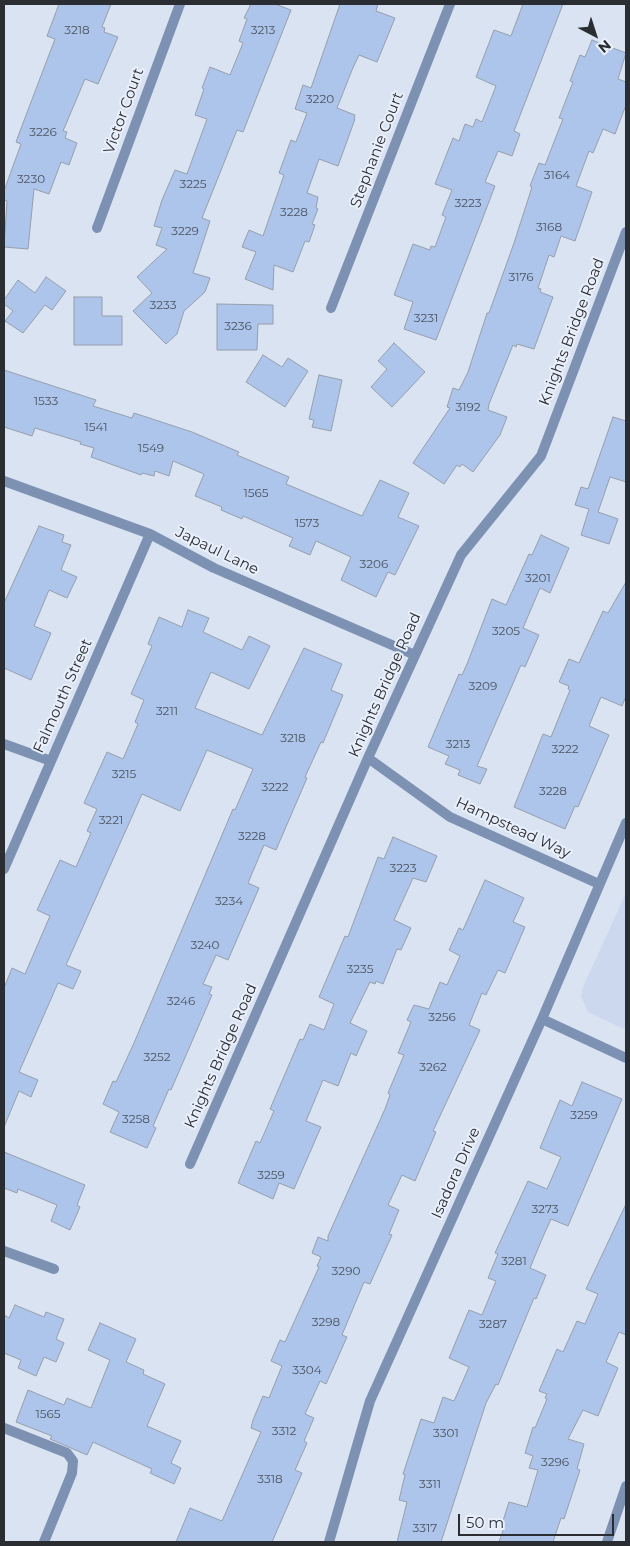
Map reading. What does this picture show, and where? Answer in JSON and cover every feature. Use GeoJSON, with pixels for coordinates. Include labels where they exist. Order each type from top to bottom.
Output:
{"type":"FeatureCollection","features":[{"type":"Feature","properties":{"kind":"street","name":"Victor Court"},"geometry":{"type":"LineString","coordinates":[[97,228],[180,4]]}},
{"type":"Feature","properties":{"kind":"street","name":"Stephanie Court"},"geometry":{"type":"LineString","coordinates":[[331,308],[450,4]]}},
{"type":"Feature","properties":{"kind":"street","name":"Knights Bridge Road"},"geometry":{"type":"LineString","coordinates":[[190,1164],[368,758],[461,555],[541,456],[626,232]]}},
{"type":"Feature","properties":{"kind":"street","name":"Japaul Lane"},"geometry":{"type":"LineString","coordinates":[[4,481],[150,534],[214,568],[415,655]]}},
{"type":"Feature","properties":{"kind":"street","name":"Falmouth Street"},"geometry":{"type":"LineString","coordinates":[[4,869],[150,534]]}},
{"type":"Feature","properties":{"kind":"street"},"geometry":{"type":"LineString","coordinates":[[4,744],[51,762]]}},
{"type":"Feature","properties":{"kind":"street","name":"Hampstead Way"},"geometry":{"type":"LineString","coordinates":[[368,758],[450,817],[599,884]]}},
{"type":"Feature","properties":{"kind":"street","name":"Isadora Drive"},"geometry":{"type":"LineString","coordinates":[[329,1542],[370,1401],[542,1019],[626,823]]}},
{"type":"Feature","properties":{"kind":"street"},"geometry":{"type":"LineString","coordinates":[[542,1019],[626,1058]]}},
{"type":"Feature","properties":{"kind":"street"},"geometry":{"type":"LineString","coordinates":[[4,1251],[54,1269]]}},
{"type":"Feature","properties":{"kind":"street"},"geometry":{"type":"LineString","coordinates":[[4,1428],[67,1453],[73,1461],[72,1473],[44,1542]]}},
{"type":"Feature","properties":{"kind":"street"},"geometry":{"type":"LineString","coordinates":[[607,1542],[626,1486]]}},
{"type":"Feature","properties":{"kind":"shaded area"},"geometry":{"type":"Polygon","coordinates":[[[626,893],[626,1030],[588,1012],[581,996],[583,987],[626,893]]]}},
{"type":"Feature","properties":{"kind":"building"},"geometry":{"type":"Polygon","coordinates":[[[59,4],[111,4],[102,27],[105,28],[104,32],[118,37],[98,84],[85,79],[63,131],[67,132],[65,138],[77,143],[69,165],[61,162],[49,194],[34,189],[28,249],[4,247],[7,201],[4,200],[4,191],[21,144],[16,142],[55,39],[47,36],[59,4]]]}},
{"type":"Feature","properties":{"kind":"building"},"geometry":{"type":"Polygon","coordinates":[[[251,4],[275,4],[291,10],[243,132],[237,130],[202,218],[210,221],[193,273],[210,278],[205,292],[184,311],[177,334],[166,344],[133,311],[152,293],[137,277],[167,249],[156,245],[162,228],[154,226],[162,200],[175,170],[187,174],[207,119],[195,115],[204,89],[202,88],[210,67],[230,75],[243,43],[239,41],[247,19],[244,18],[251,4]]]}},
{"type":"Feature","properties":{"kind":"building"},"geometry":{"type":"Polygon","coordinates":[[[340,4],[378,4],[376,11],[395,18],[377,62],[359,55],[352,70],[337,108],[355,115],[355,119],[338,166],[319,159],[307,193],[318,197],[316,208],[318,209],[312,224],[315,225],[309,242],[305,241],[293,272],[274,265],[273,290],[245,279],[256,252],[242,247],[249,230],[263,236],[284,175],[279,173],[291,140],[296,142],[307,113],[295,109],[303,85],[311,88],[340,4]]]}},
{"type":"Feature","properties":{"kind":"building"},"geometry":{"type":"Polygon","coordinates":[[[523,4],[563,4],[514,131],[520,134],[512,156],[498,151],[485,182],[495,186],[436,340],[404,329],[413,302],[394,295],[413,244],[430,250],[431,246],[435,247],[446,217],[442,215],[452,190],[435,184],[453,138],[459,141],[465,124],[473,127],[476,119],[482,122],[496,86],[476,77],[494,30],[511,36],[523,4]]]}},
{"type":"Feature","properties":{"kind":"building"},"geometry":{"type":"Polygon","coordinates":[[[592,40],[626,53],[618,79],[626,82],[626,105],[615,134],[603,129],[593,153],[589,151],[576,186],[592,192],[575,241],[561,236],[554,257],[549,255],[538,288],[541,289],[540,292],[553,297],[534,349],[517,344],[516,347],[513,345],[489,404],[488,410],[507,417],[500,435],[473,472],[462,464],[460,467],[457,465],[444,484],[413,463],[450,408],[447,407],[453,388],[459,390],[468,372],[487,313],[489,313],[514,243],[532,187],[530,186],[539,163],[545,165],[563,119],[559,118],[573,82],[570,81],[580,55],[585,57],[592,40]]]}},
{"type":"Feature","properties":{"kind":"building"},"geometry":{"type":"Polygon","coordinates":[[[46,277],[66,291],[52,310],[45,305],[23,333],[5,321],[13,311],[4,304],[4,300],[18,280],[35,293],[46,277]]]}},
{"type":"Feature","properties":{"kind":"building"},"geometry":{"type":"Polygon","coordinates":[[[74,297],[102,297],[102,316],[122,316],[122,345],[74,345],[74,297]]]}},
{"type":"Feature","properties":{"kind":"building"},"geometry":{"type":"Polygon","coordinates":[[[217,304],[273,305],[273,324],[258,324],[257,350],[217,350],[217,304]]]}},
{"type":"Feature","properties":{"kind":"building"},"geometry":{"type":"Polygon","coordinates":[[[394,343],[425,372],[392,407],[371,387],[387,369],[378,361],[394,343]]]}},
{"type":"Feature","properties":{"kind":"building"},"geometry":{"type":"Polygon","coordinates":[[[263,355],[282,367],[288,358],[308,371],[285,407],[246,382],[263,355]]]}},
{"type":"Feature","properties":{"kind":"building"},"geometry":{"type":"Polygon","coordinates":[[[4,370],[96,400],[93,406],[132,418],[134,413],[192,432],[239,452],[237,455],[289,477],[286,484],[362,516],[380,480],[409,493],[398,517],[419,526],[395,575],[388,572],[376,597],[341,580],[351,557],[316,541],[310,555],[289,546],[293,538],[243,516],[242,519],[221,510],[222,507],[195,496],[204,474],[173,461],[169,476],[155,471],[154,476],[142,473],[141,475],[91,457],[94,448],[80,444],[81,442],[35,428],[32,436],[4,427],[4,370]]]}},
{"type":"Feature","properties":{"kind":"building"},"geometry":{"type":"Polygon","coordinates":[[[319,375],[342,380],[331,431],[312,427],[314,420],[309,419],[319,375]]]}},
{"type":"Feature","properties":{"kind":"building"},"geometry":{"type":"Polygon","coordinates":[[[613,417],[626,421],[626,482],[610,477],[598,512],[618,519],[609,544],[581,535],[589,509],[575,505],[581,487],[588,489],[613,417]]]}},
{"type":"Feature","properties":{"kind":"building"},"geometry":{"type":"Polygon","coordinates":[[[39,526],[64,535],[62,542],[71,545],[61,570],[77,577],[67,598],[49,590],[34,626],[51,633],[31,680],[4,668],[4,603],[39,526]]]}},
{"type":"Feature","properties":{"kind":"building"},"geometry":{"type":"Polygon","coordinates":[[[541,535],[569,548],[550,593],[540,588],[523,628],[539,635],[525,667],[521,665],[477,766],[487,769],[480,784],[458,775],[460,770],[445,764],[449,756],[428,747],[459,674],[462,675],[467,664],[492,599],[506,605],[529,554],[532,555],[541,535]]]}},
{"type":"Feature","properties":{"kind":"building"},"geometry":{"type":"Polygon","coordinates":[[[626,582],[626,696],[622,706],[601,697],[589,726],[609,735],[578,807],[575,806],[565,829],[514,807],[543,734],[551,737],[570,690],[568,689],[569,686],[559,682],[569,659],[579,663],[603,611],[608,613],[626,582]]]}},
{"type":"Feature","properties":{"kind":"building"},"geometry":{"type":"Polygon","coordinates":[[[188,610],[209,618],[203,632],[242,650],[249,636],[270,646],[249,689],[211,672],[195,708],[262,735],[304,648],[342,664],[331,690],[343,695],[323,743],[321,742],[305,777],[307,778],[276,850],[264,845],[248,883],[259,888],[228,960],[216,955],[203,984],[212,987],[209,994],[212,995],[171,1090],[169,1089],[153,1126],[156,1128],[147,1148],[110,1132],[119,1112],[103,1104],[113,1081],[116,1082],[134,1043],[233,809],[235,810],[253,769],[207,750],[180,811],[142,794],[66,965],[81,971],[73,989],[58,983],[19,1072],[38,1080],[31,1097],[19,1091],[4,1127],[4,988],[12,968],[25,974],[50,916],[37,910],[60,860],[76,867],[91,833],[87,831],[97,809],[84,803],[107,752],[123,759],[138,724],[135,722],[144,700],[131,694],[152,646],[148,644],[159,617],[182,627],[188,610]]]}},
{"type":"Feature","properties":{"kind":"building"},"geometry":{"type":"Polygon","coordinates":[[[393,837],[437,856],[426,882],[413,878],[394,920],[411,928],[401,950],[397,949],[383,984],[376,981],[375,984],[370,982],[350,1023],[367,1031],[356,1056],[351,1053],[338,1086],[323,1080],[306,1121],[321,1127],[294,1189],[279,1183],[273,1199],[238,1183],[256,1141],[260,1143],[274,1111],[270,1109],[300,1039],[303,1040],[310,1024],[324,1030],[334,1004],[319,997],[345,936],[348,937],[378,857],[384,859],[393,837]]]}},
{"type":"Feature","properties":{"kind":"building"},"geometry":{"type":"Polygon","coordinates":[[[485,880],[524,898],[513,922],[525,927],[505,973],[498,970],[486,995],[482,993],[469,1025],[480,1030],[433,1131],[436,1132],[415,1181],[402,1175],[388,1205],[399,1210],[389,1234],[392,1235],[370,1284],[364,1282],[342,1335],[347,1337],[326,1384],[320,1381],[305,1414],[314,1418],[304,1441],[307,1443],[295,1470],[302,1473],[272,1542],[176,1542],[190,1508],[222,1521],[261,1432],[251,1428],[253,1420],[263,1396],[269,1398],[282,1366],[271,1361],[280,1340],[285,1342],[319,1267],[317,1266],[321,1257],[312,1253],[318,1237],[328,1241],[328,1236],[385,1109],[390,1095],[388,1093],[404,1055],[398,1053],[411,1022],[407,1020],[414,1005],[429,1009],[440,982],[447,985],[460,956],[449,950],[459,928],[463,930],[485,880]]]}},
{"type":"Feature","properties":{"kind":"building"},"geometry":{"type":"Polygon","coordinates":[[[582,1082],[622,1099],[568,1226],[551,1219],[530,1268],[546,1275],[536,1299],[534,1298],[498,1385],[496,1384],[486,1403],[441,1542],[397,1542],[407,1502],[399,1500],[405,1475],[403,1474],[421,1419],[434,1423],[443,1397],[454,1401],[469,1367],[449,1358],[469,1310],[482,1315],[496,1281],[488,1278],[498,1254],[495,1253],[528,1181],[547,1189],[561,1157],[540,1148],[560,1100],[572,1106],[582,1082]]]}},
{"type":"Feature","properties":{"kind":"building"},"geometry":{"type":"Polygon","coordinates":[[[4,1152],[85,1185],[77,1205],[80,1207],[70,1230],[51,1221],[57,1205],[18,1189],[17,1193],[4,1188],[4,1152]]]}},
{"type":"Feature","properties":{"kind":"building"},"geometry":{"type":"Polygon","coordinates":[[[626,1204],[626,1335],[619,1332],[606,1362],[618,1368],[598,1416],[583,1410],[568,1439],[584,1444],[577,1469],[580,1470],[564,1519],[561,1518],[553,1542],[499,1542],[504,1528],[501,1527],[509,1502],[527,1507],[538,1470],[529,1468],[533,1456],[525,1453],[533,1427],[535,1428],[547,1399],[545,1398],[547,1394],[539,1391],[557,1349],[563,1352],[577,1321],[585,1324],[598,1294],[586,1289],[626,1204]]]}},
{"type":"Feature","properties":{"kind":"building"},"geometry":{"type":"Polygon","coordinates":[[[15,1305],[44,1317],[46,1312],[64,1319],[56,1339],[64,1343],[56,1362],[44,1357],[36,1376],[18,1368],[21,1360],[4,1353],[4,1315],[9,1318],[15,1305]]]}},
{"type":"Feature","properties":{"kind":"building"},"geometry":{"type":"Polygon","coordinates":[[[100,1323],[136,1339],[126,1362],[144,1370],[143,1374],[165,1384],[147,1426],[181,1441],[171,1463],[181,1468],[174,1484],[150,1473],[152,1469],[93,1442],[87,1455],[50,1439],[52,1436],[16,1422],[28,1390],[64,1405],[67,1398],[91,1408],[110,1360],[88,1350],[100,1323]]]}}]}
